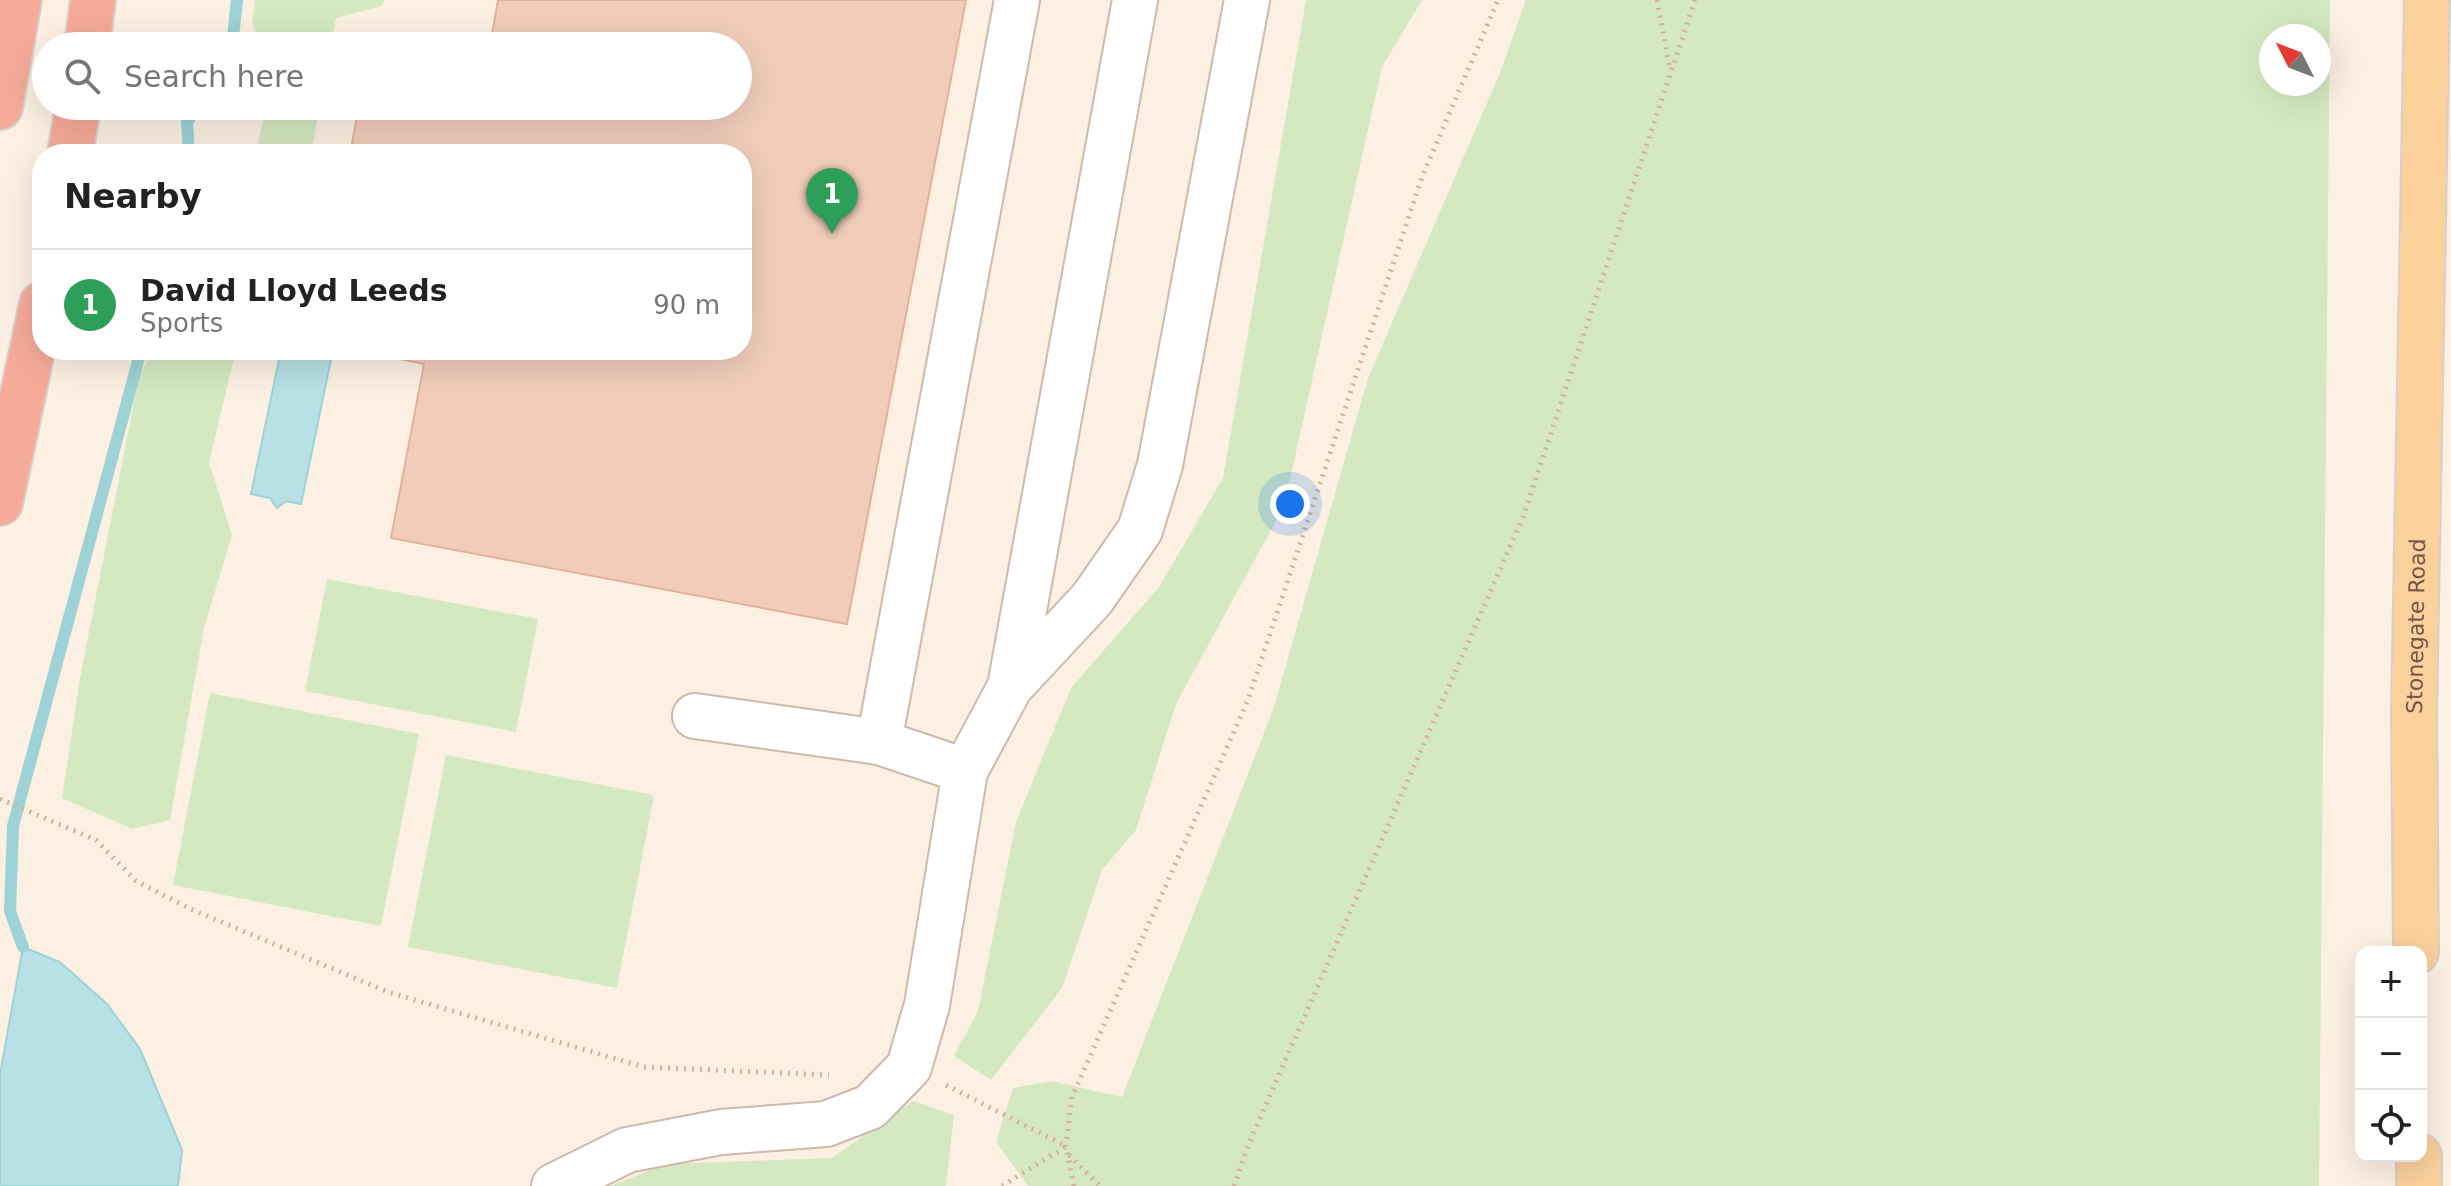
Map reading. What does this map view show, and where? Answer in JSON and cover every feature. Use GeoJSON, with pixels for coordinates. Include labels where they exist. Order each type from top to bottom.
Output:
{"type":"FeatureCollection","features":[{"type":"Feature","properties":{"kind":"highway"},"geometry":{"type":"LineString","coordinates":[[0,107],[19,0]]}},
{"type":"Feature","properties":{"kind":"highway"},"geometry":{"type":"LineString","coordinates":[[89,32],[93,0]]}},
{"type":"Feature","properties":{"kind":"highway"},"geometry":{"type":"LineString","coordinates":[[72,144],[76,120]]}},
{"type":"Feature","properties":{"kind":"highway"},"geometry":{"type":"LineString","coordinates":[[0,503],[32,351]]}},
{"type":"Feature","properties":{"kind":"main road","name":"Stonegate Road"},"geometry":{"type":"LineString","coordinates":[[2416,946],[2414,713],[2436,298],[2427,0]]}},
{"type":"Feature","properties":{"kind":"main road"},"geometry":{"type":"LineString","coordinates":[[2419,1162],[2419,1186]]}},
{"type":"Feature","properties":{"kind":"street"},"geometry":{"type":"LineString","coordinates":[[0,13],[6,0]]}},
{"type":"Feature","properties":{"kind":"street"},"geometry":{"type":"LineString","coordinates":[[879,742],[1017,0]]}},
{"type":"Feature","properties":{"kind":"street"},"geometry":{"type":"LineString","coordinates":[[1010,687],[1135,0]]}},
{"type":"Feature","properties":{"kind":"street"},"geometry":{"type":"LineString","coordinates":[[554,1186],[627,1150],[721,1132],[826,1124],[870,1107],[909,1067],[927,1005],[965,771],[1010,687],[1092,599],[1140,530],[1160,465],[1247,0]]}},
{"type":"Feature","properties":{"kind":"street"},"geometry":{"type":"LineString","coordinates":[[695,716],[879,742],[965,771]]}},
{"type":"Feature","properties":{"kind":"path"},"geometry":{"type":"LineString","coordinates":[[1074,1186],[1066,1146],[1072,1097],[1248,700],[1422,177],[1498,0]]}},
{"type":"Feature","properties":{"kind":"path"},"geometry":{"type":"LineString","coordinates":[[1657,0],[1670,70]]}},
{"type":"Feature","properties":{"kind":"path"},"geometry":{"type":"LineString","coordinates":[[1234,1186],[1247,1148],[1523,517],[1695,0]]}},
{"type":"Feature","properties":{"kind":"path"},"geometry":{"type":"LineString","coordinates":[[0,799],[96,840],[136,881],[164,895],[388,992],[644,1067],[840,1075]]}},
{"type":"Feature","properties":{"kind":"path"},"geometry":{"type":"LineString","coordinates":[[909,1067],[1066,1146]]}},
{"type":"Feature","properties":{"kind":"path"},"geometry":{"type":"LineString","coordinates":[[1002,1186],[1066,1146]]}},
{"type":"Feature","properties":{"kind":"path"},"geometry":{"type":"LineString","coordinates":[[1068,1155],[1100,1186]]}},
{"type":"Feature","properties":{"kind":"green space"},"geometry":{"type":"Polygon","coordinates":[[[255,0],[385,0],[382,6],[336,18],[334,32],[256,32],[252,22],[255,0]]]}},
{"type":"Feature","properties":{"kind":"green space"},"geometry":{"type":"Polygon","coordinates":[[[1306,0],[1422,0],[1382,67],[1284,506],[1176,704],[1136,830],[1102,870],[1062,988],[991,1080],[954,1056],[978,1011],[1016,822],[1071,688],[1159,587],[1223,478],[1306,0]]]}},
{"type":"Feature","properties":{"kind":"green space"},"geometry":{"type":"Polygon","coordinates":[[[1526,0],[2330,0],[2330,24],[2259,24],[2259,96],[2329,96],[2319,1186],[1028,1186],[996,1142],[1013,1088],[1051,1081],[1122,1097],[1274,707],[1368,378],[1500,73],[1526,0]]]}},
{"type":"Feature","properties":{"kind":"green space"},"geometry":{"type":"Polygon","coordinates":[[[263,120],[317,120],[313,144],[258,144],[263,120]]]}},
{"type":"Feature","properties":{"kind":"green space"},"geometry":{"type":"Polygon","coordinates":[[[148,360],[234,360],[209,462],[232,535],[204,628],[170,820],[132,829],[62,798],[80,678],[139,377],[148,360]]]}},
{"type":"Feature","properties":{"kind":"green space"},"geometry":{"type":"Polygon","coordinates":[[[327,579],[538,619],[516,732],[305,691],[327,579]]]}},
{"type":"Feature","properties":{"kind":"green space"},"geometry":{"type":"Polygon","coordinates":[[[210,693],[419,734],[381,926],[173,885],[210,693]]]}},
{"type":"Feature","properties":{"kind":"green space"},"geometry":{"type":"Polygon","coordinates":[[[446,755],[654,795],[617,988],[408,947],[446,755]]]}},
{"type":"Feature","properties":{"kind":"green space"},"geometry":{"type":"Polygon","coordinates":[[[913,1101],[954,1115],[946,1186],[611,1186],[665,1164],[832,1158],[913,1101]]]}},
{"type":"Feature","properties":{"kind":"water"},"geometry":{"type":"Polygon","coordinates":[[[279,360],[331,360],[301,504],[286,501],[277,508],[270,498],[251,494],[279,360]]]}},
{"type":"Feature","properties":{"kind":"water"},"geometry":{"type":"Polygon","coordinates":[[[23,947],[60,962],[107,1004],[140,1049],[182,1150],[178,1186],[0,1186],[0,1074],[23,947]]]}},
{"type":"Feature","properties":{"kind":"building"},"geometry":{"type":"Polygon","coordinates":[[[498,0],[966,0],[847,624],[391,538],[424,364],[404,360],[752,360],[752,144],[352,144],[356,120],[752,120],[752,32],[492,32],[498,0]]]}},
{"type":"Feature","properties":{"kind":"waterway"},"geometry":{"type":"LineString","coordinates":[[234,32],[237,0]]}},
{"type":"Feature","properties":{"kind":"waterway"},"geometry":{"type":"LineString","coordinates":[[188,120],[188,144]]}},
{"type":"Feature","properties":{"kind":"waterway"},"geometry":{"type":"LineString","coordinates":[[23,947],[10,911],[13,826],[138,360]]}},
{"type":"Feature","properties":{"kind":"place","name":"David Lloyd Leeds"},"geometry":{"type":"Point","coordinates":[832,234]}}]}
